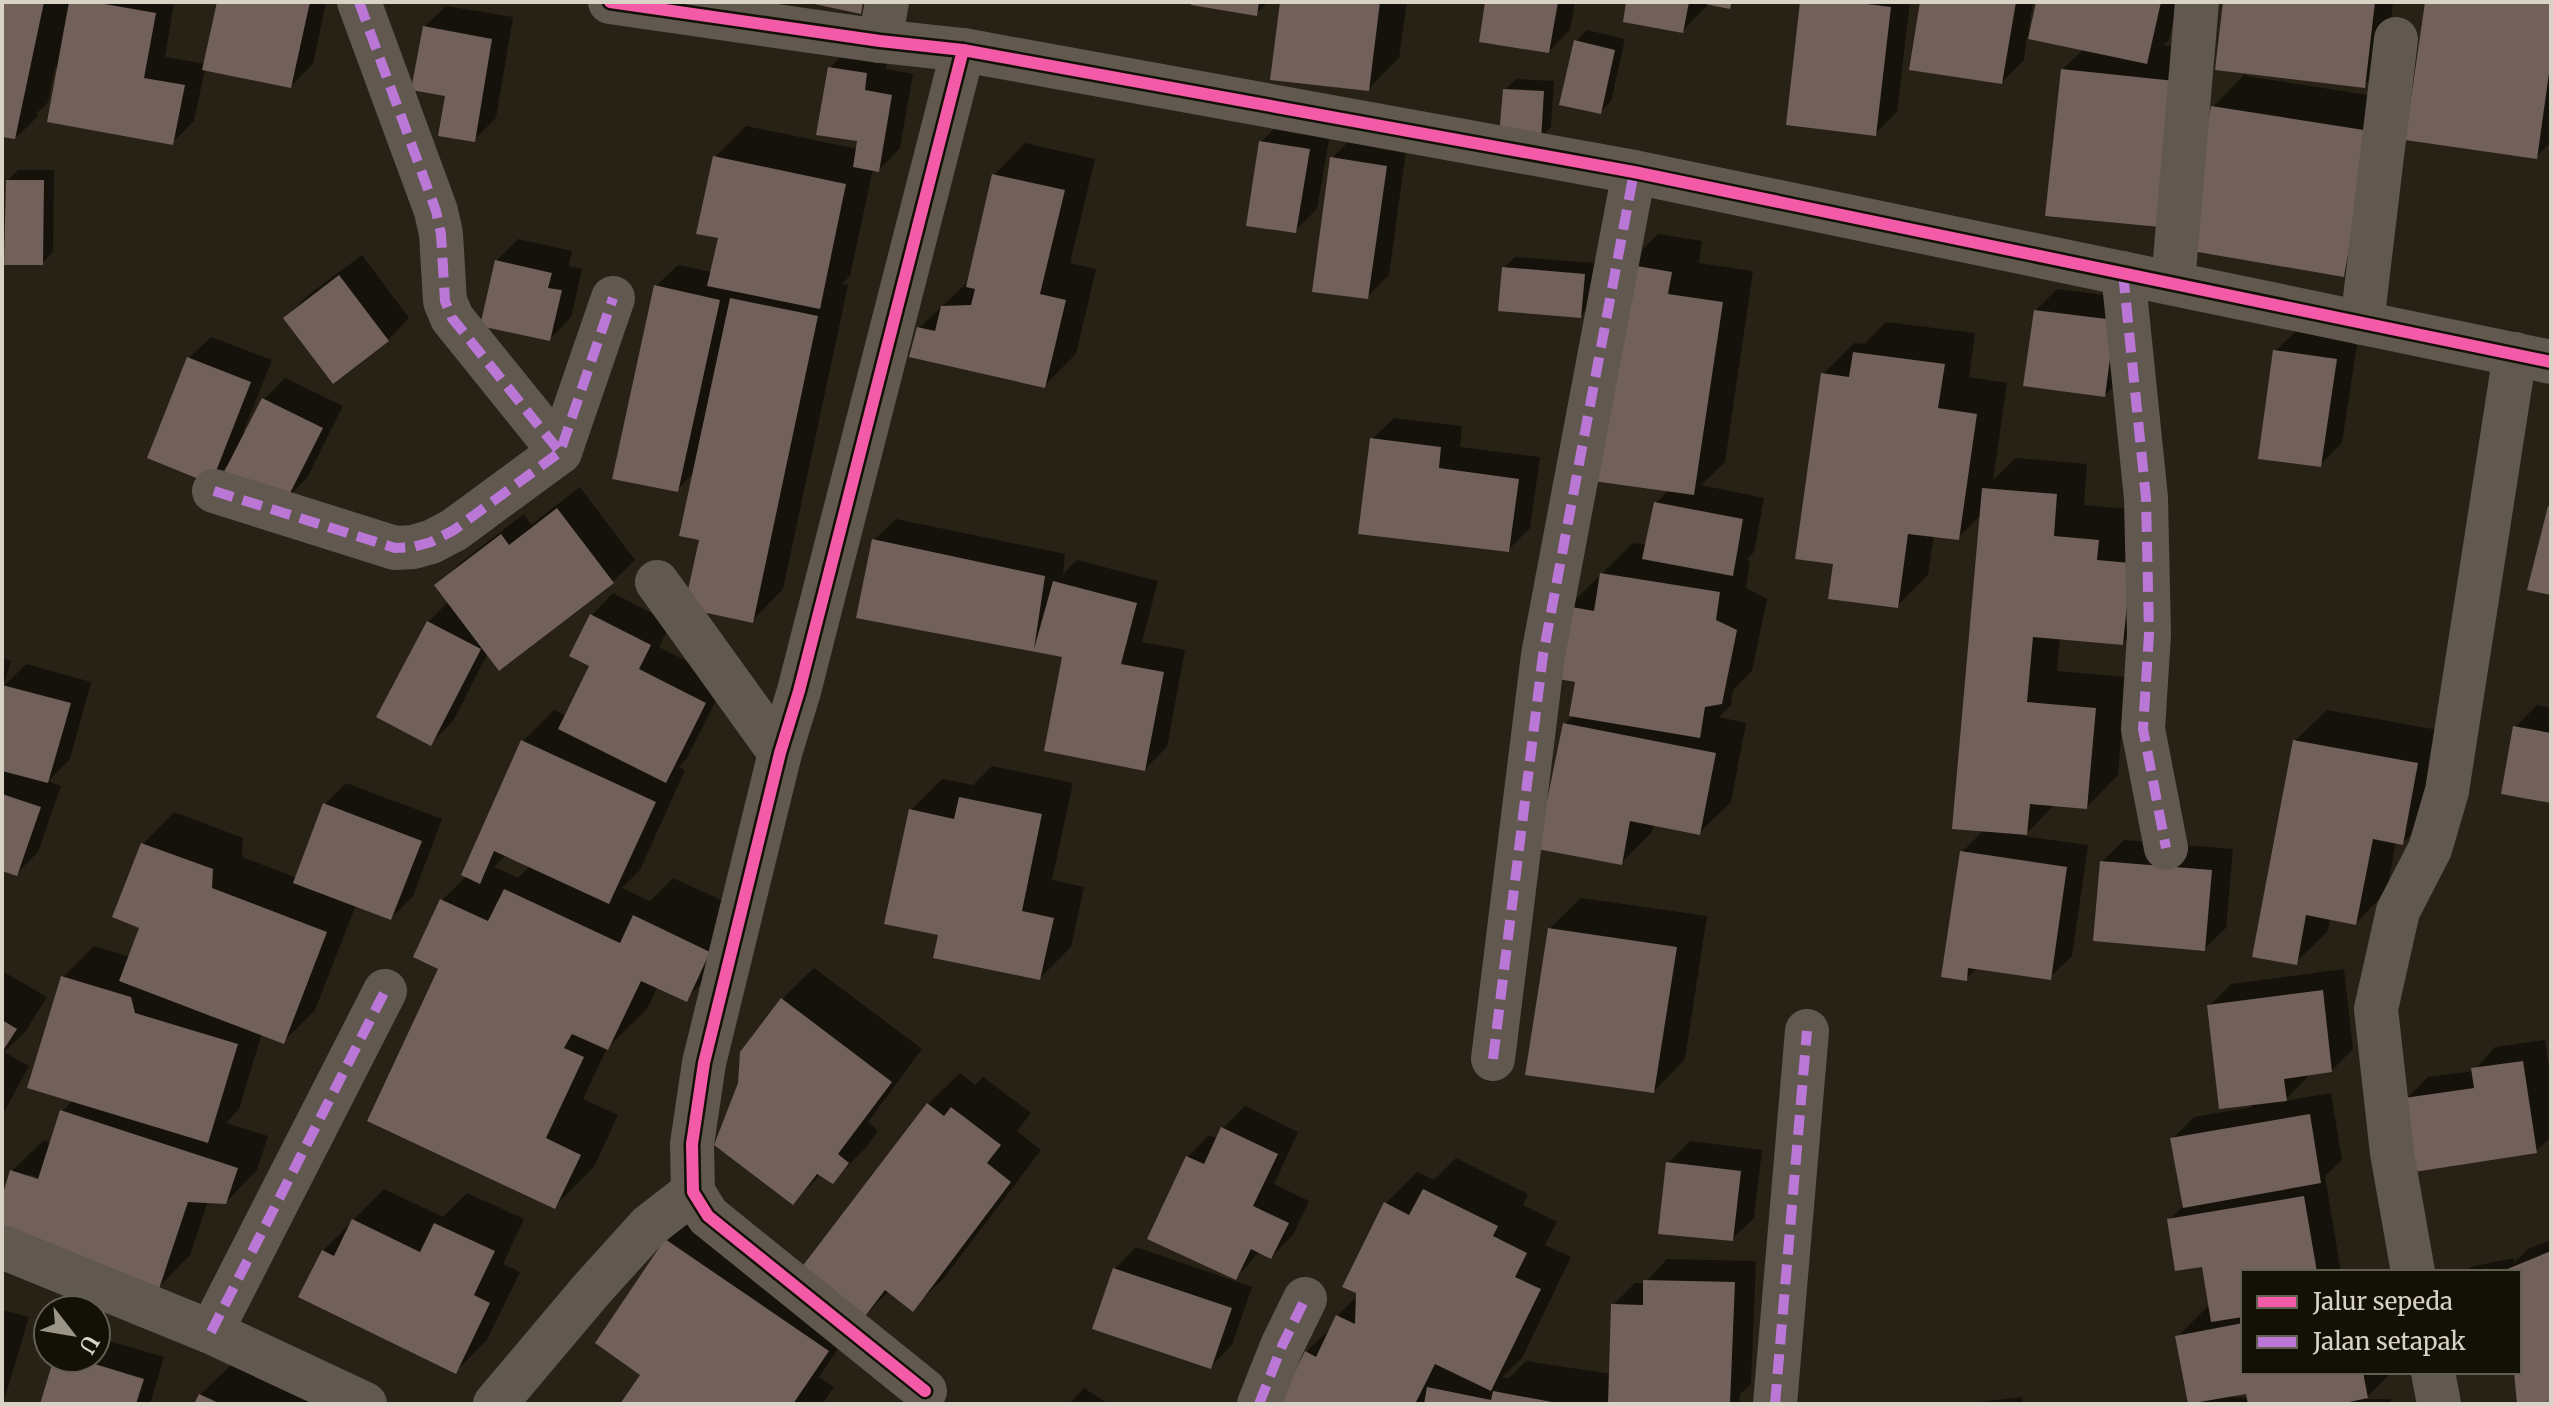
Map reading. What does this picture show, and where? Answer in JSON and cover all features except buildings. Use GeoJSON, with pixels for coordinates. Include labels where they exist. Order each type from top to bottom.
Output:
{"type":"FeatureCollection","features":[{"type":"Feature","properties":{"kind":"street"},"geometry":{"type":"LineString","coordinates":[[359,2],[436,211],[448,310],[560,452]]}},
{"type":"Feature","properties":{"kind":"street"},"geometry":{"type":"LineString","coordinates":[[610,2],[884,22],[963,50],[1634,172],[2533,358],[2447,791],[2430,849],[2398,911],[2376,1009],[2392,1153],[2413,1270]]}},
{"type":"Feature","properties":{"kind":"street"},"geometry":{"type":"LineString","coordinates":[[2173,283],[2197,2]]}},
{"type":"Feature","properties":{"kind":"street"},"geometry":{"type":"LineString","coordinates":[[2362,323],[2396,39]]}},
{"type":"Feature","properties":{"kind":"street"},"geometry":{"type":"LineString","coordinates":[[925,1391],[708,1216],[693,1192],[692,1144],[704,1063],[780,753],[799,691],[963,50]]}},
{"type":"Feature","properties":{"kind":"street"},"geometry":{"type":"LineString","coordinates":[[1493,1059],[1543,655],[1634,172]]}},
{"type":"Feature","properties":{"kind":"street"},"geometry":{"type":"LineString","coordinates":[[2123,273],[2146,498],[2149,634],[2143,729],[2166,848]]}},
{"type":"Feature","properties":{"kind":"street"},"geometry":{"type":"LineString","coordinates":[[214,491],[379,544],[404,549],[431,542],[454,530],[560,452],[613,298]]}},
{"type":"Feature","properties":{"kind":"street"},"geometry":{"type":"LineString","coordinates":[[657,582],[780,753]]}},
{"type":"Feature","properties":{"kind":"street"},"geometry":{"type":"LineString","coordinates":[[211,1332],[385,991]]}},
{"type":"Feature","properties":{"kind":"street"},"geometry":{"type":"LineString","coordinates":[[1775,1404],[1807,1031]]}},
{"type":"Feature","properties":{"kind":"street"},"geometry":{"type":"LineString","coordinates":[[495,1404],[649,1226],[693,1192]]}},
{"type":"Feature","properties":{"kind":"street"},"geometry":{"type":"LineString","coordinates":[[2,1247],[211,1332],[365,1404]]}},
{"type":"Feature","properties":{"kind":"street"},"geometry":{"type":"LineString","coordinates":[[1259,1404],[1305,1299]]}},
{"type":"Feature","properties":{"kind":"street"},"geometry":{"type":"LineString","coordinates":[[2433,1374],[2439,1404]]}},
{"type":"Feature","properties":{"kind":"marked path"},"geometry":{"type":"LineString","coordinates":[[359,2],[436,211],[441,234],[445,301],[452,318],[560,452]]}},
{"type":"Feature","properties":{"kind":"marked path"},"geometry":{"type":"LineString","coordinates":[[1493,1059],[1543,655],[1634,172]]}},
{"type":"Feature","properties":{"kind":"marked path"},"geometry":{"type":"LineString","coordinates":[[2123,273],[2146,498],[2149,634],[2143,729],[2166,848]]}},
{"type":"Feature","properties":{"kind":"marked path"},"geometry":{"type":"LineString","coordinates":[[214,491],[395,548],[431,542],[454,530],[560,452],[613,298]]}},
{"type":"Feature","properties":{"kind":"marked path"},"geometry":{"type":"LineString","coordinates":[[211,1332],[385,991]]}},
{"type":"Feature","properties":{"kind":"marked path"},"geometry":{"type":"LineString","coordinates":[[1775,1404],[1807,1031]]}},
{"type":"Feature","properties":{"kind":"marked path"},"geometry":{"type":"LineString","coordinates":[[1259,1404],[1305,1299]]}},
{"type":"Feature","properties":{"kind":"cycle path"},"geometry":{"type":"LineString","coordinates":[[610,2],[963,50],[1634,172],[2551,362]]}},
{"type":"Feature","properties":{"kind":"cycle path"},"geometry":{"type":"LineString","coordinates":[[925,1391],[708,1216],[693,1192],[692,1144],[704,1063],[780,753],[799,691],[963,50]]}}]}
